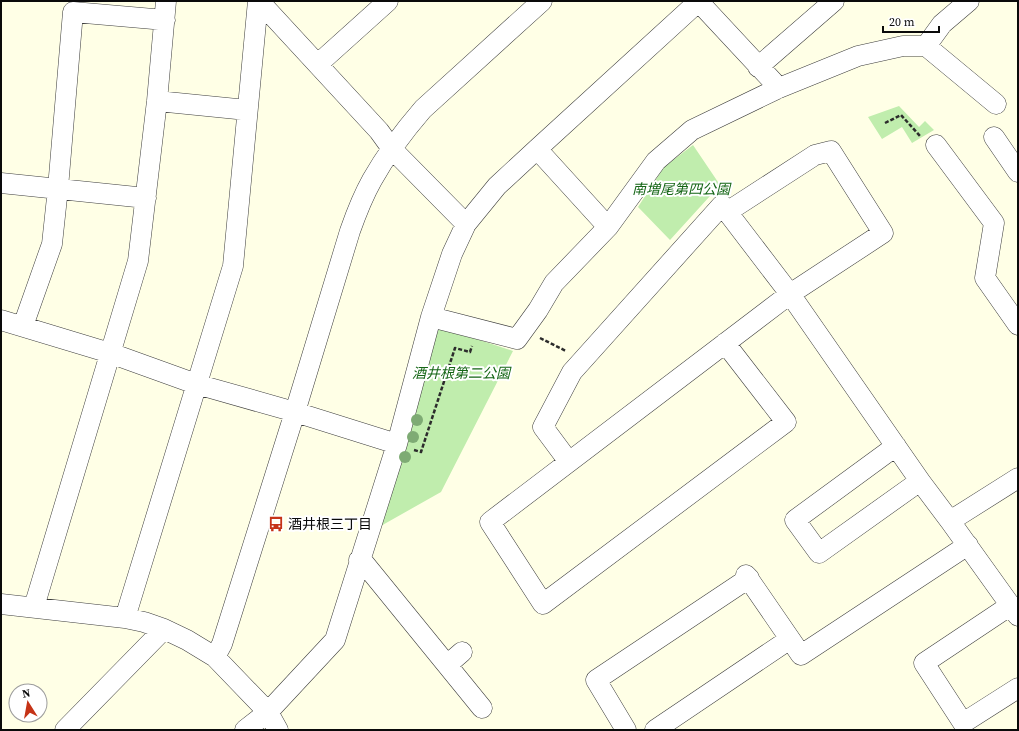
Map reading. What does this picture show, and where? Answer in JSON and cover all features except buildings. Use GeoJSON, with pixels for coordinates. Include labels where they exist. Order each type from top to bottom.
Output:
{"type":"FeatureCollection","features":[{"type":"Feature","properties":{"kind":"street"},"geometry":{"type":"LineString","coordinates":[[259,1],[379,131],[392,149],[466,224]]}},
{"type":"Feature","properties":{"kind":"street"},"geometry":{"type":"LineString","coordinates":[[126,618],[232,266],[259,1]]}},
{"type":"Feature","properties":{"kind":"street"},"geometry":{"type":"LineString","coordinates":[[318,64],[388,1]]}},
{"type":"Feature","properties":{"kind":"street"},"geometry":{"type":"LineString","coordinates":[[215,656],[222,644],[358,209],[372,180],[406,129],[423,109],[542,1]]}},
{"type":"Feature","properties":{"kind":"street"},"geometry":{"type":"LineString","coordinates":[[245,730],[268,712],[335,640],[359,560],[397,444],[431,317],[452,254],[466,224],[497,186],[699,1],[778,88]]}},
{"type":"Feature","properties":{"kind":"street"},"geometry":{"type":"LineString","coordinates":[[758,67],[834,1]]}},
{"type":"Feature","properties":{"kind":"street"},"geometry":{"type":"LineString","coordinates":[[926,46],[942,24],[969,1]]}},
{"type":"Feature","properties":{"kind":"street"},"geometry":{"type":"LineString","coordinates":[[23,326],[52,244],[73,12],[166,10],[138,261],[34,607]]}},
{"type":"Feature","properties":{"kind":"street"},"geometry":{"type":"LineString","coordinates":[[431,317],[517,339],[538,310],[554,283],[608,227],[656,161],[692,130],[778,88],[858,56],[903,46],[926,46],[996,104]]}},
{"type":"Feature","properties":{"kind":"street"},"geometry":{"type":"LineString","coordinates":[[157,100],[247,110]]}},
{"type":"Feature","properties":{"kind":"street"},"geometry":{"type":"LineString","coordinates":[[994,137],[1018,172]]}},
{"type":"Feature","properties":{"kind":"street"},"geometry":{"type":"LineString","coordinates":[[936,145],[994,223],[985,278],[1018,325]]}},
{"type":"Feature","properties":{"kind":"street"},"geometry":{"type":"LineString","coordinates":[[536,149],[608,227]]}},
{"type":"Feature","properties":{"kind":"street"},"geometry":{"type":"LineString","coordinates":[[725,343],[786,422],[543,604],[490,522],[725,343],[790,294],[883,233],[832,151],[815,155],[727,212]]}},
{"type":"Feature","properties":{"kind":"street"},"geometry":{"type":"LineString","coordinates":[[1,183],[146,198]]}},
{"type":"Feature","properties":{"kind":"street"},"geometry":{"type":"LineString","coordinates":[[569,462],[543,428],[572,372],[722,205],[790,294],[920,481],[950,520],[1015,611],[924,663],[963,723],[1018,688]]}},
{"type":"Feature","properties":{"kind":"street"},"geometry":{"type":"LineString","coordinates":[[1,320],[110,353],[196,384],[295,412],[397,444]]}},
{"type":"Feature","properties":{"kind":"street"},"geometry":{"type":"LineString","coordinates":[[896,446],[795,520],[819,553],[920,481]]}},
{"type":"Feature","properties":{"kind":"street"},"geometry":{"type":"LineString","coordinates":[[950,520],[1018,478]]}},
{"type":"Feature","properties":{"kind":"street"},"geometry":{"type":"LineString","coordinates":[[626,730],[596,680],[748,576],[801,655],[968,545]]}},
{"type":"Feature","properties":{"kind":"street"},"geometry":{"type":"LineString","coordinates":[[359,560],[364,563],[482,708]]}},
{"type":"Feature","properties":{"kind":"street"},"geometry":{"type":"LineString","coordinates":[[1,604],[126,618],[164,629],[215,656],[268,712],[278,730]]}},
{"type":"Feature","properties":{"kind":"street"},"geometry":{"type":"LineString","coordinates":[[65,730],[164,629]]}},
{"type":"Feature","properties":{"kind":"street"},"geometry":{"type":"LineString","coordinates":[[655,730],[790,639]]}},
{"type":"Feature","properties":{"kind":"street"},"geometry":{"type":"LineString","coordinates":[[447,665],[462,652]]}},
{"type":"Feature","properties":{"kind":"path"},"geometry":{"type":"LineString","coordinates":[[885,123],[901,115],[920,135],[936,145]]}},
{"type":"Feature","properties":{"kind":"path"},"geometry":{"type":"LineString","coordinates":[[421,452],[455,348],[470,352],[479,329]]}},
{"type":"Feature","properties":{"kind":"green space"},"geometry":{"type":"Polygon","coordinates":[[[899,106],[919,127],[925,121],[934,130],[912,143],[902,127],[882,139],[868,117],[899,106]]]}},
{"type":"Feature","properties":{"kind":"green space","name":"南増尾第四公園"},"geometry":{"type":"Polygon","coordinates":[[[693,145],[720,185],[670,240],[638,207],[664,167],[693,145]]]}},
{"type":"Feature","properties":{"kind":"green space","name":"酒井根第二公園"},"geometry":{"type":"Polygon","coordinates":[[[440,327],[513,351],[441,492],[379,527],[435,330],[440,327]]]}},
{"type":"Feature","properties":{"kind":"place","name":"酒井根三丁目"},"geometry":{"type":"Point","coordinates":[276,524]}}]}
